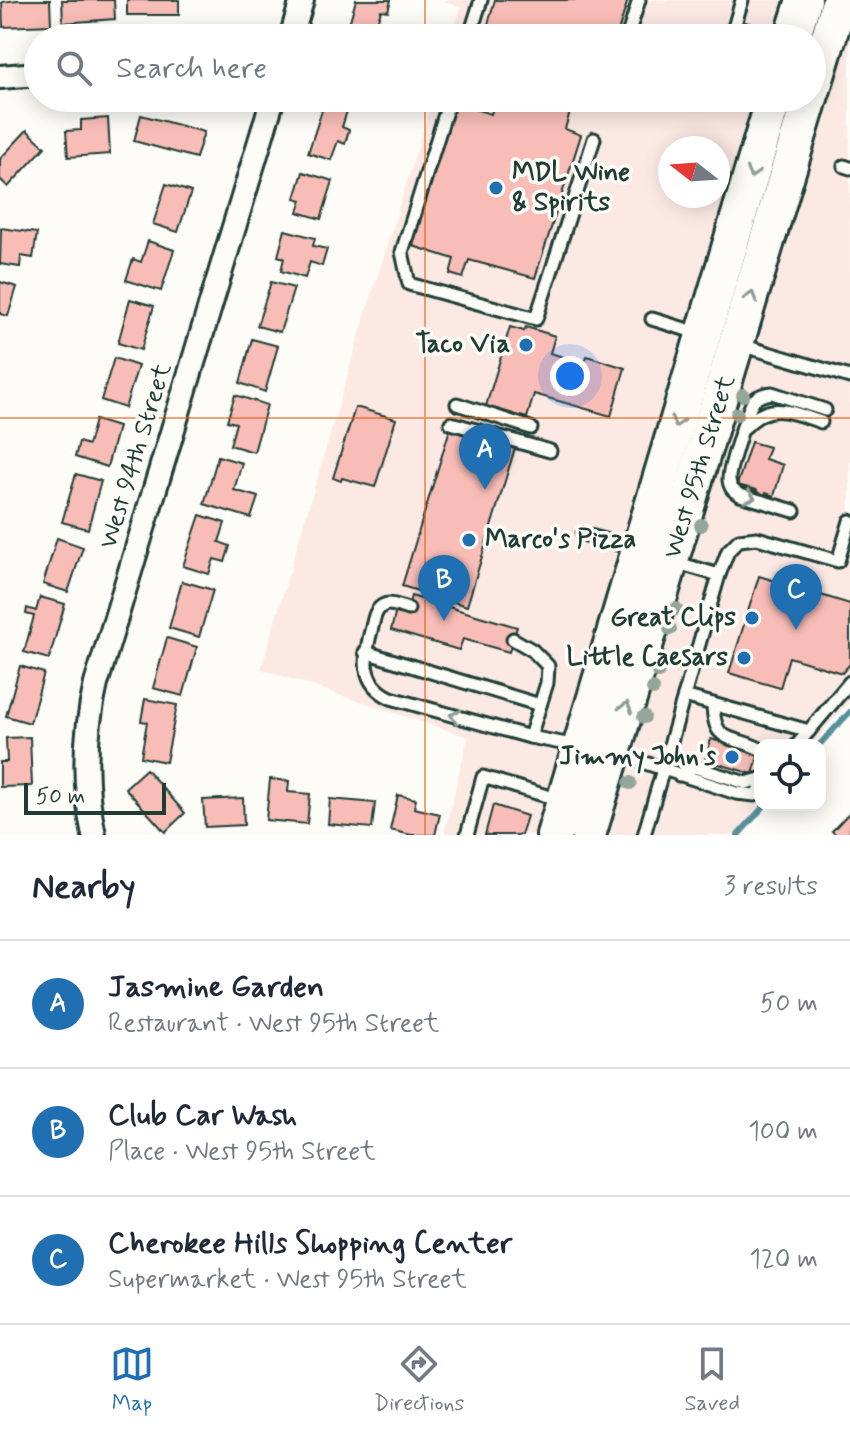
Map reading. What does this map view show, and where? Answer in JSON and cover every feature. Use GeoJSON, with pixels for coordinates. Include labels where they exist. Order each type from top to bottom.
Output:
{"type":"FeatureCollection","features":[{"type":"Feature","properties":{"kind":"main road"},"geometry":{"type":"LineString","coordinates":[[796,24],[804,0]]}},
{"type":"Feature","properties":{"kind":"main road","name":"West 95th Street"},"geometry":{"type":"LineString","coordinates":[[826,46],[840,0]]}},
{"type":"Feature","properties":{"kind":"main road","name":"West 95th Street"},"geometry":{"type":"LineString","coordinates":[[720,339],[771,112]]}},
{"type":"Feature","properties":{"kind":"main road","name":"West 95th Street"},"geometry":{"type":"LineString","coordinates":[[588,835],[596,749],[720,339],[805,112]]}},
{"type":"Feature","properties":{"kind":"main road","name":"West 95th Street"},"geometry":{"type":"LineString","coordinates":[[554,835],[564,801],[596,749]]}},
{"type":"Feature","properties":{"kind":"street"},"geometry":{"type":"LineString","coordinates":[[295,24],[302,0]]}},
{"type":"Feature","properties":{"kind":"street"},"geometry":{"type":"LineString","coordinates":[[0,77],[24,75]]}},
{"type":"Feature","properties":{"kind":"street","name":"West 94th Street"},"geometry":{"type":"LineString","coordinates":[[94,835],[85,762],[88,716],[269,112]]}},
{"type":"Feature","properties":{"kind":"lane"},"geometry":{"type":"LineString","coordinates":[[473,24],[481,0]]}},
{"type":"Feature","properties":{"kind":"lane"},"geometry":{"type":"LineString","coordinates":[[631,24],[639,0]]}},
{"type":"Feature","properties":{"kind":"lane"},"geometry":{"type":"LineString","coordinates":[[732,24],[742,0]]}},
{"type":"Feature","properties":{"kind":"lane"},"geometry":{"type":"LineString","coordinates":[[446,112],[402,252],[409,284],[536,319],[594,139]]}},
{"type":"Feature","properties":{"kind":"lane"},"geometry":{"type":"LineString","coordinates":[[652,319],[850,377]]}},
{"type":"Feature","properties":{"kind":"lane"},"geometry":{"type":"LineString","coordinates":[[743,429],[761,414],[779,410],[823,416],[772,393],[765,394],[759,396],[750,407],[743,429],[729,485],[740,495],[794,511]]}},
{"type":"Feature","properties":{"kind":"lane"},"geometry":{"type":"LineString","coordinates":[[457,404],[531,428]]}},
{"type":"Feature","properties":{"kind":"lane"},"geometry":{"type":"LineString","coordinates":[[451,423],[550,451]]}},
{"type":"Feature","properties":{"kind":"lane"},"geometry":{"type":"LineString","coordinates":[[644,835],[728,551],[739,540],[757,538],[838,561],[850,521]]}},
{"type":"Feature","properties":{"kind":"lane"},"geometry":{"type":"LineString","coordinates":[[583,534],[719,575]]}},
{"type":"Feature","properties":{"kind":"lane"},"geometry":{"type":"LineString","coordinates":[[408,609],[388,604],[381,606],[375,615],[365,652],[368,676],[378,692],[530,737],[596,749],[736,793],[754,795]]}},
{"type":"Feature","properties":{"kind":"lane"},"geometry":{"type":"LineString","coordinates":[[513,639],[532,650],[548,666],[547,683],[530,737]]}},
{"type":"Feature","properties":{"kind":"lane"},"geometry":{"type":"LineString","coordinates":[[365,652],[540,705]]}},
{"type":"Feature","properties":{"kind":"lane"},"geometry":{"type":"LineString","coordinates":[[802,739],[850,682]]}},
{"type":"Feature","properties":{"kind":"lane"},"geometry":{"type":"LineString","coordinates":[[684,696],[809,731]]}},
{"type":"Feature","properties":{"kind":"lane"},"geometry":{"type":"LineString","coordinates":[[713,704],[713,718],[719,733],[754,747]]}},
{"type":"Feature","properties":{"kind":"lane"},"geometry":{"type":"LineString","coordinates":[[679,775],[694,767],[746,783],[754,782]]}},
{"type":"Feature","properties":{"kind":"lane"},"geometry":{"type":"LineString","coordinates":[[467,835],[483,777],[564,801]]}},
{"type":"Feature","properties":{"kind":"shaded area"},"geometry":{"type":"Polygon","coordinates":[[[442,0],[850,0],[850,701],[817,739],[754,739],[755,811],[734,835],[444,835],[468,737],[261,669],[429,112],[826,112],[826,24],[456,24],[461,8],[442,0]]]}},
{"type":"Feature","properties":{"kind":"building"},"geometry":{"type":"Polygon","coordinates":[[[50,0],[51,24],[3,27],[2,2],[50,0]]]}},
{"type":"Feature","properties":{"kind":"building"},"geometry":{"type":"Polygon","coordinates":[[[62,0],[114,0],[115,19],[63,23],[62,0]]]}},
{"type":"Feature","properties":{"kind":"building"},"geometry":{"type":"Polygon","coordinates":[[[127,0],[179,0],[179,15],[127,15],[127,0]]]}},
{"type":"Feature","properties":{"kind":"building"},"geometry":{"type":"Polygon","coordinates":[[[356,0],[391,0],[388,11],[381,10],[376,24],[349,24],[356,0]]]}},
{"type":"Feature","properties":{"kind":"building"},"geometry":{"type":"Polygon","coordinates":[[[495,0],[628,0],[620,24],[488,24],[495,0]]]}},
{"type":"Feature","properties":{"kind":"building"},"geometry":{"type":"Polygon","coordinates":[[[321,112],[347,112],[342,127],[349,130],[345,144],[338,141],[331,160],[308,153],[321,112]]]}},
{"type":"Feature","properties":{"kind":"building"},"geometry":{"type":"Polygon","coordinates":[[[452,112],[570,112],[565,129],[581,135],[535,278],[469,260],[463,278],[450,274],[454,259],[413,246],[452,112]]]}},
{"type":"Feature","properties":{"kind":"building"},"geometry":{"type":"Polygon","coordinates":[[[141,115],[204,132],[196,158],[134,141],[141,115]]]}},
{"type":"Feature","properties":{"kind":"building"},"geometry":{"type":"Polygon","coordinates":[[[108,118],[110,154],[68,157],[66,131],[81,130],[81,120],[108,118]]]}},
{"type":"Feature","properties":{"kind":"building"},"geometry":{"type":"Polygon","coordinates":[[[27,130],[45,147],[8,187],[0,179],[0,159],[27,130]]]}},
{"type":"Feature","properties":{"kind":"building"},"geometry":{"type":"Polygon","coordinates":[[[303,172],[333,181],[321,219],[298,212],[302,200],[295,198],[303,172]]]}},
{"type":"Feature","properties":{"kind":"building"},"geometry":{"type":"Polygon","coordinates":[[[166,184],[191,192],[178,232],[153,224],[166,184]]]}},
{"type":"Feature","properties":{"kind":"building"},"geometry":{"type":"Polygon","coordinates":[[[1,228],[37,233],[33,258],[21,256],[20,267],[0,264],[1,228]]]}},
{"type":"Feature","properties":{"kind":"building"},"geometry":{"type":"Polygon","coordinates":[[[285,230],[315,238],[313,246],[327,249],[322,266],[310,262],[305,278],[281,271],[284,258],[278,256],[285,230]]]}},
{"type":"Feature","properties":{"kind":"building"},"geometry":{"type":"Polygon","coordinates":[[[148,241],[174,250],[161,291],[126,280],[133,259],[141,262],[148,241]]]}},
{"type":"Feature","properties":{"kind":"building"},"geometry":{"type":"Polygon","coordinates":[[[0,282],[17,287],[8,316],[0,314],[0,282]]]}},
{"type":"Feature","properties":{"kind":"building"},"geometry":{"type":"Polygon","coordinates":[[[271,282],[294,288],[280,332],[257,326],[271,282]]]}},
{"type":"Feature","properties":{"kind":"building"},"geometry":{"type":"Polygon","coordinates":[[[130,299],[154,306],[141,350],[118,343],[130,299]]]}},
{"type":"Feature","properties":{"kind":"building"},"geometry":{"type":"Polygon","coordinates":[[[510,327],[524,331],[526,327],[555,336],[550,353],[584,363],[587,356],[625,368],[611,416],[534,394],[527,418],[486,406],[510,327]]]}},
{"type":"Feature","properties":{"kind":"building"},"geometry":{"type":"Polygon","coordinates":[[[252,339],[278,346],[265,392],[240,383],[252,339]]]}},
{"type":"Feature","properties":{"kind":"building"},"geometry":{"type":"Polygon","coordinates":[[[114,358],[138,366],[125,408],[101,400],[114,358]]]}},
{"type":"Feature","properties":{"kind":"building"},"geometry":{"type":"Polygon","coordinates":[[[235,395],[267,405],[254,452],[230,445],[236,423],[227,421],[235,395]]]}},
{"type":"Feature","properties":{"kind":"building"},"geometry":{"type":"Polygon","coordinates":[[[355,408],[396,419],[375,487],[333,478],[355,408]]]}},
{"type":"Feature","properties":{"kind":"building"},"geometry":{"type":"Polygon","coordinates":[[[95,420],[118,427],[107,467],[75,457],[79,442],[88,445],[95,420]]]}},
{"type":"Feature","properties":{"kind":"building"},"geometry":{"type":"Polygon","coordinates":[[[450,429],[515,448],[467,606],[402,586],[450,429]]]}},
{"type":"Feature","properties":{"kind":"building"},"geometry":{"type":"Polygon","coordinates":[[[751,442],[769,447],[765,459],[783,465],[774,496],[766,493],[765,496],[756,493],[757,490],[737,485],[751,442]]]}},
{"type":"Feature","properties":{"kind":"building"},"geometry":{"type":"Polygon","coordinates":[[[218,456],[242,463],[234,490],[258,497],[251,518],[204,504],[218,456]]]}},
{"type":"Feature","properties":{"kind":"building"},"geometry":{"type":"Polygon","coordinates":[[[76,474],[101,481],[88,529],[62,522],[76,474]]]}},
{"type":"Feature","properties":{"kind":"building"},"geometry":{"type":"Polygon","coordinates":[[[200,515],[225,523],[219,542],[230,546],[225,562],[214,559],[209,574],[183,566],[200,515]]]}},
{"type":"Feature","properties":{"kind":"building"},"geometry":{"type":"Polygon","coordinates":[[[57,538],[83,547],[68,592],[43,584],[57,538]]]}},
{"type":"Feature","properties":{"kind":"building"},"geometry":{"type":"Polygon","coordinates":[[[759,576],[850,604],[850,664],[842,673],[789,657],[780,688],[729,673],[759,576]]]}},
{"type":"Feature","properties":{"kind":"building"},"geometry":{"type":"Polygon","coordinates":[[[182,581],[213,590],[199,637],[169,628],[182,581]]]}},
{"type":"Feature","properties":{"kind":"building"},"geometry":{"type":"Polygon","coordinates":[[[411,596],[517,627],[509,652],[463,639],[459,650],[391,630],[396,611],[406,614],[411,596]]]}},
{"type":"Feature","properties":{"kind":"building"},"geometry":{"type":"Polygon","coordinates":[[[40,597],[65,604],[49,659],[24,652],[34,616],[26,614],[27,608],[36,611],[40,597]]]}},
{"type":"Feature","properties":{"kind":"building"},"geometry":{"type":"Polygon","coordinates":[[[167,638],[197,647],[183,696],[153,688],[167,638]]]}},
{"type":"Feature","properties":{"kind":"building"},"geometry":{"type":"Polygon","coordinates":[[[20,666],[44,673],[30,723],[6,716],[20,666]]]}},
{"type":"Feature","properties":{"kind":"building"},"geometry":{"type":"Polygon","coordinates":[[[145,699],[177,705],[166,762],[141,757],[147,722],[141,721],[145,699]]]}},
{"type":"Feature","properties":{"kind":"building"},"geometry":{"type":"Polygon","coordinates":[[[30,737],[32,786],[0,787],[0,762],[7,762],[6,738],[30,737]]]}},
{"type":"Feature","properties":{"kind":"building","name":"Jimmy John's"},"geometry":{"type":"Polygon","coordinates":[[[711,739],[754,752],[754,771],[753,774],[705,760],[711,739]]]}},
{"type":"Feature","properties":{"kind":"building"},"geometry":{"type":"Polygon","coordinates":[[[146,769],[185,813],[165,832],[125,788],[146,769]]]}},
{"type":"Feature","properties":{"kind":"building"},"geometry":{"type":"Polygon","coordinates":[[[270,779],[289,781],[288,792],[310,794],[307,824],[266,820],[270,779]]]}},
{"type":"Feature","properties":{"kind":"building"},"geometry":{"type":"Polygon","coordinates":[[[398,795],[416,799],[414,808],[440,814],[435,835],[411,835],[390,830],[398,795]]]}},
{"type":"Feature","properties":{"kind":"building"},"geometry":{"type":"Polygon","coordinates":[[[243,798],[244,825],[205,827],[203,800],[243,798]]]}},
{"type":"Feature","properties":{"kind":"building"},"geometry":{"type":"Polygon","coordinates":[[[330,799],[375,803],[372,828],[328,824],[330,799]]]}},
{"type":"Feature","properties":{"kind":"building"},"geometry":{"type":"Polygon","coordinates":[[[493,805],[527,816],[521,835],[485,835],[493,805]]]}},
{"type":"Feature","properties":{"kind":"building"},"geometry":{"type":"Polygon","coordinates":[[[850,812],[850,835],[836,835],[832,831],[850,812]]]}},
{"type":"Feature","properties":{"kind":"waterway"},"geometry":{"type":"LineString","coordinates":[[825,739],[850,712]]}},
{"type":"Feature","properties":{"kind":"waterway"},"geometry":{"type":"LineString","coordinates":[[738,835],[760,811]]}},
{"type":"Feature","properties":{"kind":"place","name":"MDL Wine & Spirits"},"geometry":{"type":"Point","coordinates":[496,188]}},
{"type":"Feature","properties":{"kind":"place","name":"Taco Via"},"geometry":{"type":"Point","coordinates":[526,345]}},
{"type":"Feature","properties":{"kind":"place","name":"Jasmine Garden"},"geometry":{"type":"Point","coordinates":[485,490]}},
{"type":"Feature","properties":{"kind":"place","name":"Marco's Pizza"},"geometry":{"type":"Point","coordinates":[469,540]}},
{"type":"Feature","properties":{"kind":"place","name":"Great Clips"},"geometry":{"type":"Point","coordinates":[752,618]}},
{"type":"Feature","properties":{"kind":"place","name":"Club Car Wash"},"geometry":{"type":"Point","coordinates":[444,621]}},
{"type":"Feature","properties":{"kind":"place","name":"Cherokee Hills Shopping Center"},"geometry":{"type":"Point","coordinates":[796,630]}},
{"type":"Feature","properties":{"kind":"place","name":"Little Caesars"},"geometry":{"type":"Point","coordinates":[744,658]}},
{"type":"Feature","properties":{"kind":"place","name":"Jimmy John's"},"geometry":{"type":"Point","coordinates":[732,757]}}]}
